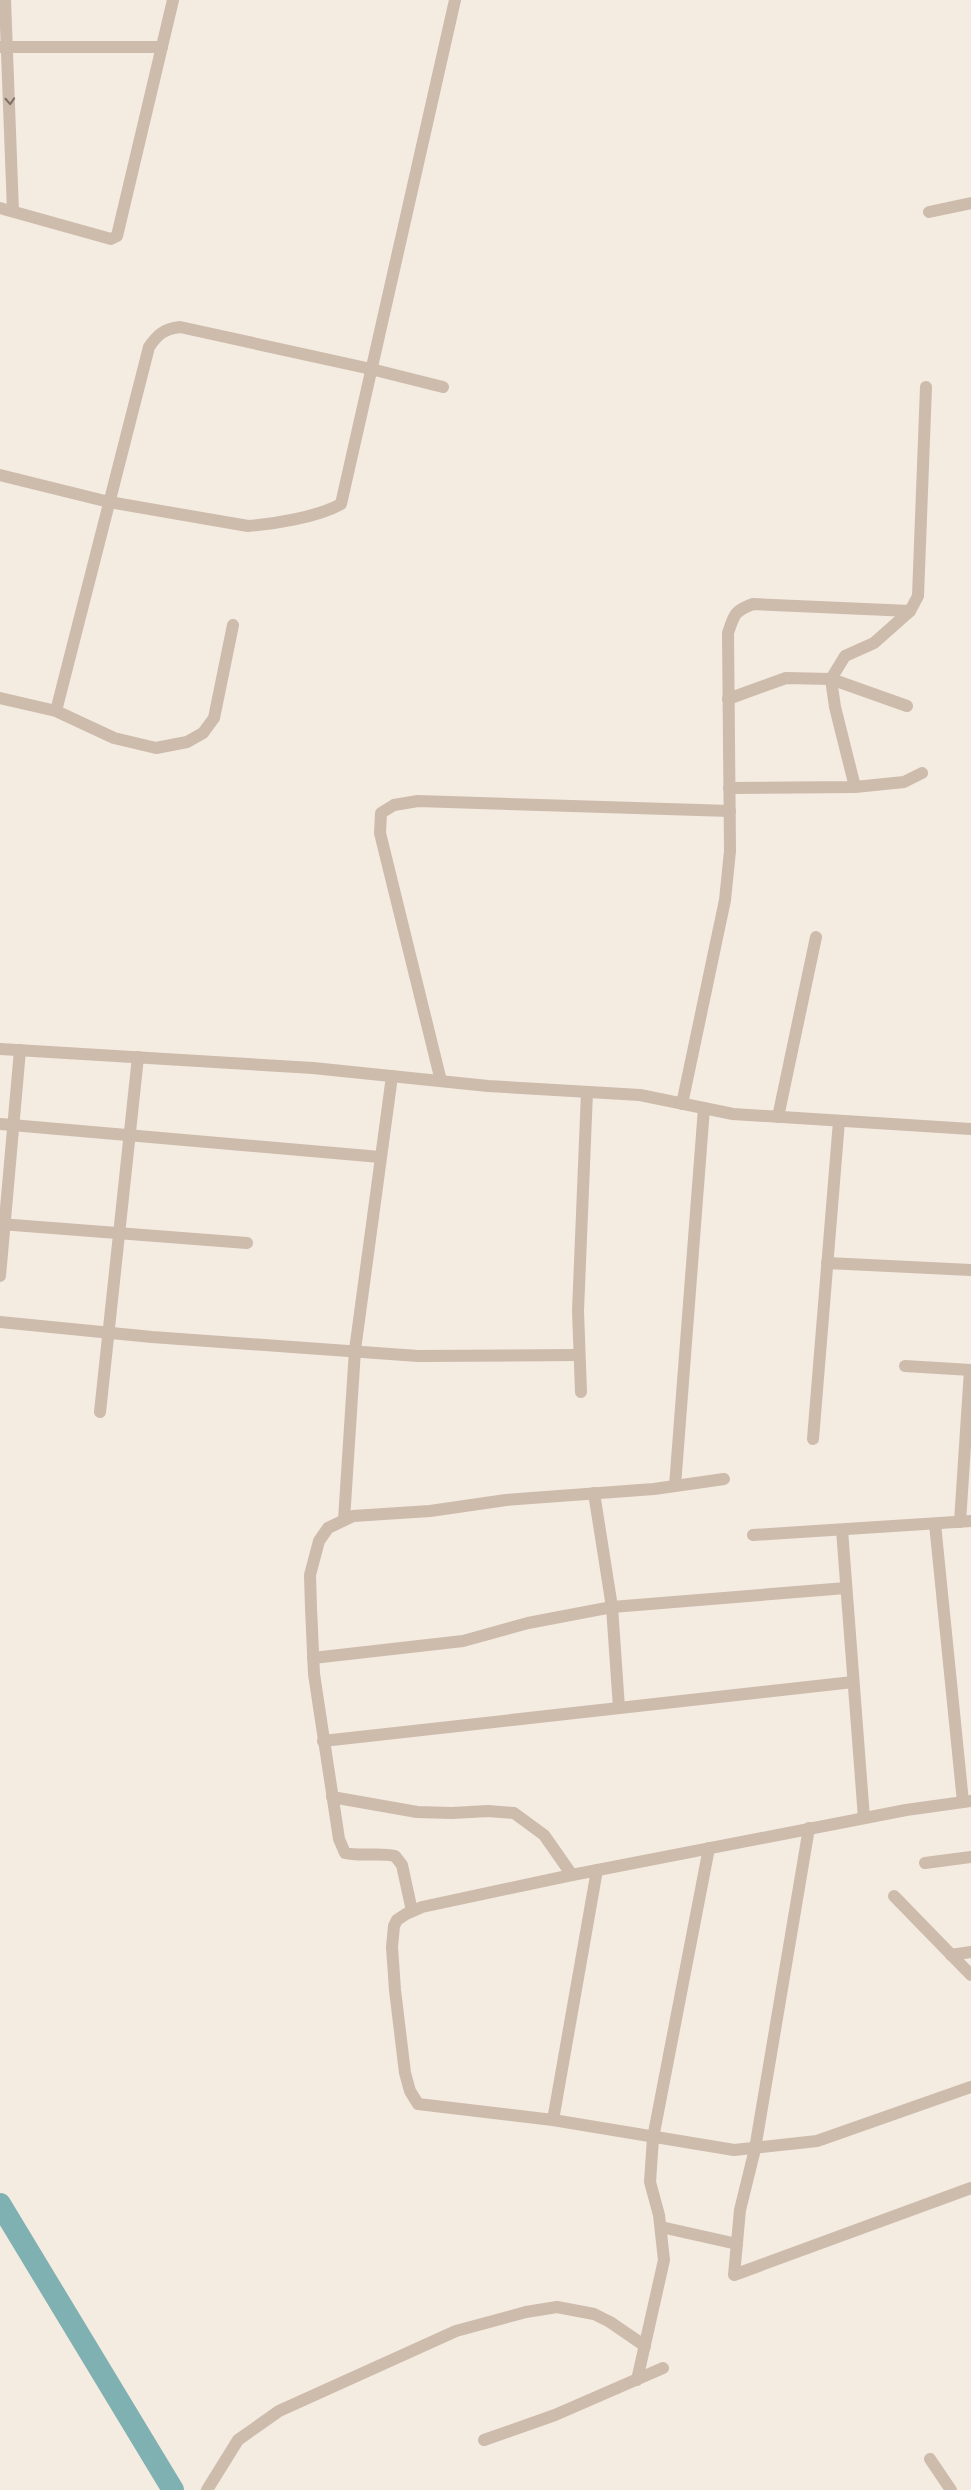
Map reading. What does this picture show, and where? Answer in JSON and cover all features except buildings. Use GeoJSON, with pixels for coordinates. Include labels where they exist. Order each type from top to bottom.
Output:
{"type":"FeatureCollection","features":[{"type":"Feature","properties":{"kind":"street"},"geometry":{"type":"LineString","coordinates":[[5,0],[4,47],[13,211]]}},
{"type":"Feature","properties":{"kind":"street"},"geometry":{"type":"LineString","coordinates":[[0,208],[111,239],[117,236],[173,0]]}},
{"type":"Feature","properties":{"kind":"street"},"geometry":{"type":"LineString","coordinates":[[0,475],[109,502],[248,526],[267,525],[326,512],[341,504],[456,0]]}},
{"type":"Feature","properties":{"kind":"street"},"geometry":{"type":"LineString","coordinates":[[4,47],[162,46]]}},
{"type":"Feature","properties":{"kind":"street"},"geometry":{"type":"LineString","coordinates":[[929,212],[971,203]]}},
{"type":"Feature","properties":{"kind":"street"},"geometry":{"type":"LineString","coordinates":[[56,711],[150,347],[158,334],[168,329],[180,327],[371,369],[443,387]]}},
{"type":"Feature","properties":{"kind":"street"},"geometry":{"type":"LineString","coordinates":[[855,787],[835,707],[831,679],[845,656],[874,643],[910,611],[918,596],[926,387]]}},
{"type":"Feature","properties":{"kind":"street"},"geometry":{"type":"LineString","coordinates":[[682,1104],[725,900],[730,851],[728,634],[733,618],[738,609],[753,604],[910,611]]}},
{"type":"Feature","properties":{"kind":"street"},"geometry":{"type":"LineString","coordinates":[[0,698],[56,711],[114,738],[156,748],[187,742],[203,733],[214,718],[233,625]]}},
{"type":"Feature","properties":{"kind":"street"},"geometry":{"type":"LineString","coordinates":[[728,699],[786,678],[831,679],[906,706]]}},
{"type":"Feature","properties":{"kind":"street"},"geometry":{"type":"LineString","coordinates":[[729,788],[855,787],[904,782],[922,773]]}},
{"type":"Feature","properties":{"kind":"street"},"geometry":{"type":"LineString","coordinates":[[441,1081],[380,834],[381,813],[394,805],[418,801],[730,811]]}},
{"type":"Feature","properties":{"kind":"street"},"geometry":{"type":"LineString","coordinates":[[778,1117],[816,937]]}},
{"type":"Feature","properties":{"kind":"street"},"geometry":{"type":"LineString","coordinates":[[0,1049],[313,1068],[441,1081],[640,1095],[733,1114],[971,1129]]}},
{"type":"Feature","properties":{"kind":"street"},"geometry":{"type":"LineString","coordinates":[[0,1276],[2,1224],[20,1050]]}},
{"type":"Feature","properties":{"kind":"street"},"geometry":{"type":"LineString","coordinates":[[100,1412],[138,1057]]}},
{"type":"Feature","properties":{"kind":"street"},"geometry":{"type":"LineString","coordinates":[[344,1520],[355,1350],[392,1076]]}},
{"type":"Feature","properties":{"kind":"street"},"geometry":{"type":"LineString","coordinates":[[581,1392],[578,1311],[587,1092]]}},
{"type":"Feature","properties":{"kind":"street"},"geometry":{"type":"LineString","coordinates":[[675,1486],[704,1108]]}},
{"type":"Feature","properties":{"kind":"street"},"geometry":{"type":"LineString","coordinates":[[813,1439],[839,1120]]}},
{"type":"Feature","properties":{"kind":"street"},"geometry":{"type":"LineString","coordinates":[[0,1124],[380,1158]]}},
{"type":"Feature","properties":{"kind":"street"},"geometry":{"type":"LineString","coordinates":[[2,1224],[247,1244]]}},
{"type":"Feature","properties":{"kind":"street"},"geometry":{"type":"LineString","coordinates":[[827,1263],[971,1270]]}},
{"type":"Feature","properties":{"kind":"street"},"geometry":{"type":"LineString","coordinates":[[0,1322],[109,1333],[418,1356],[579,1355]]}},
{"type":"Feature","properties":{"kind":"street"},"geometry":{"type":"LineString","coordinates":[[753,1535],[965,1521],[970,1370],[905,1366]]}},
{"type":"Feature","properties":{"kind":"street"},"geometry":{"type":"LineString","coordinates":[[412,1911],[402,1865],[396,1856],[382,1853],[357,1856],[345,1853],[339,1839],[323,1741],[313,1658],[310,1575],[319,1541],[328,1528],[353,1516],[430,1511],[506,1500],[675,1486],[724,1479]]}},
{"type":"Feature","properties":{"kind":"street"},"geometry":{"type":"LineString","coordinates":[[594,1493],[612,1607],[619,1708]]}},
{"type":"Feature","properties":{"kind":"street"},"geometry":{"type":"LineString","coordinates":[[935,1524],[967,1801],[809,1828],[572,1874],[422,1907],[397,1920],[394,1926],[392,1947],[405,2073],[410,2092],[418,2104],[553,2120],[734,2150],[817,2141],[971,2087]]}},
{"type":"Feature","properties":{"kind":"street"},"geometry":{"type":"LineString","coordinates":[[842,1530],[864,1818]]}},
{"type":"Feature","properties":{"kind":"street"},"geometry":{"type":"LineString","coordinates":[[313,1658],[463,1641],[528,1623],[612,1607],[846,1588]]}},
{"type":"Feature","properties":{"kind":"street"},"geometry":{"type":"LineString","coordinates":[[323,1741],[853,1682]]}},
{"type":"Feature","properties":{"kind":"street"},"geometry":{"type":"LineString","coordinates":[[332,1798],[417,1812],[488,1811],[514,1813],[544,1835],[572,1874]]}},
{"type":"Feature","properties":{"kind":"street"},"geometry":{"type":"LineString","coordinates":[[809,1828],[755,2149],[740,2210],[734,2275],[971,2188]]}},
{"type":"Feature","properties":{"kind":"street"},"geometry":{"type":"LineString","coordinates":[[637,2380],[664,2260],[661,2227],[650,2182],[653,2138],[709,1848]]}},
{"type":"Feature","properties":{"kind":"street"},"geometry":{"type":"LineString","coordinates":[[925,1863],[971,1857]]}},
{"type":"Feature","properties":{"kind":"street"},"geometry":{"type":"LineString","coordinates":[[553,2120],[597,1870]]}},
{"type":"Feature","properties":{"kind":"street"},"geometry":{"type":"LineString","coordinates":[[894,1896],[971,1975]]}},
{"type":"Feature","properties":{"kind":"street"},"geometry":{"type":"LineString","coordinates":[[951,1955],[971,1952]]}},
{"type":"Feature","properties":{"kind":"street"},"geometry":{"type":"LineString","coordinates":[[661,2227],[737,2244]]}},
{"type":"Feature","properties":{"kind":"street"},"geometry":{"type":"LineString","coordinates":[[207,2490],[238,2440],[279,2411],[456,2331],[526,2312],[557,2307],[594,2314],[610,2322],[645,2346]]}},
{"type":"Feature","properties":{"kind":"street"},"geometry":{"type":"LineString","coordinates":[[484,2440],[555,2414],[663,2368]]}},
{"type":"Feature","properties":{"kind":"street"},"geometry":{"type":"LineString","coordinates":[[930,2459],[951,2490]]}},
{"type":"Feature","properties":{"kind":"waterway"},"geometry":{"type":"LineString","coordinates":[[0,2204],[173,2490]]}}]}
